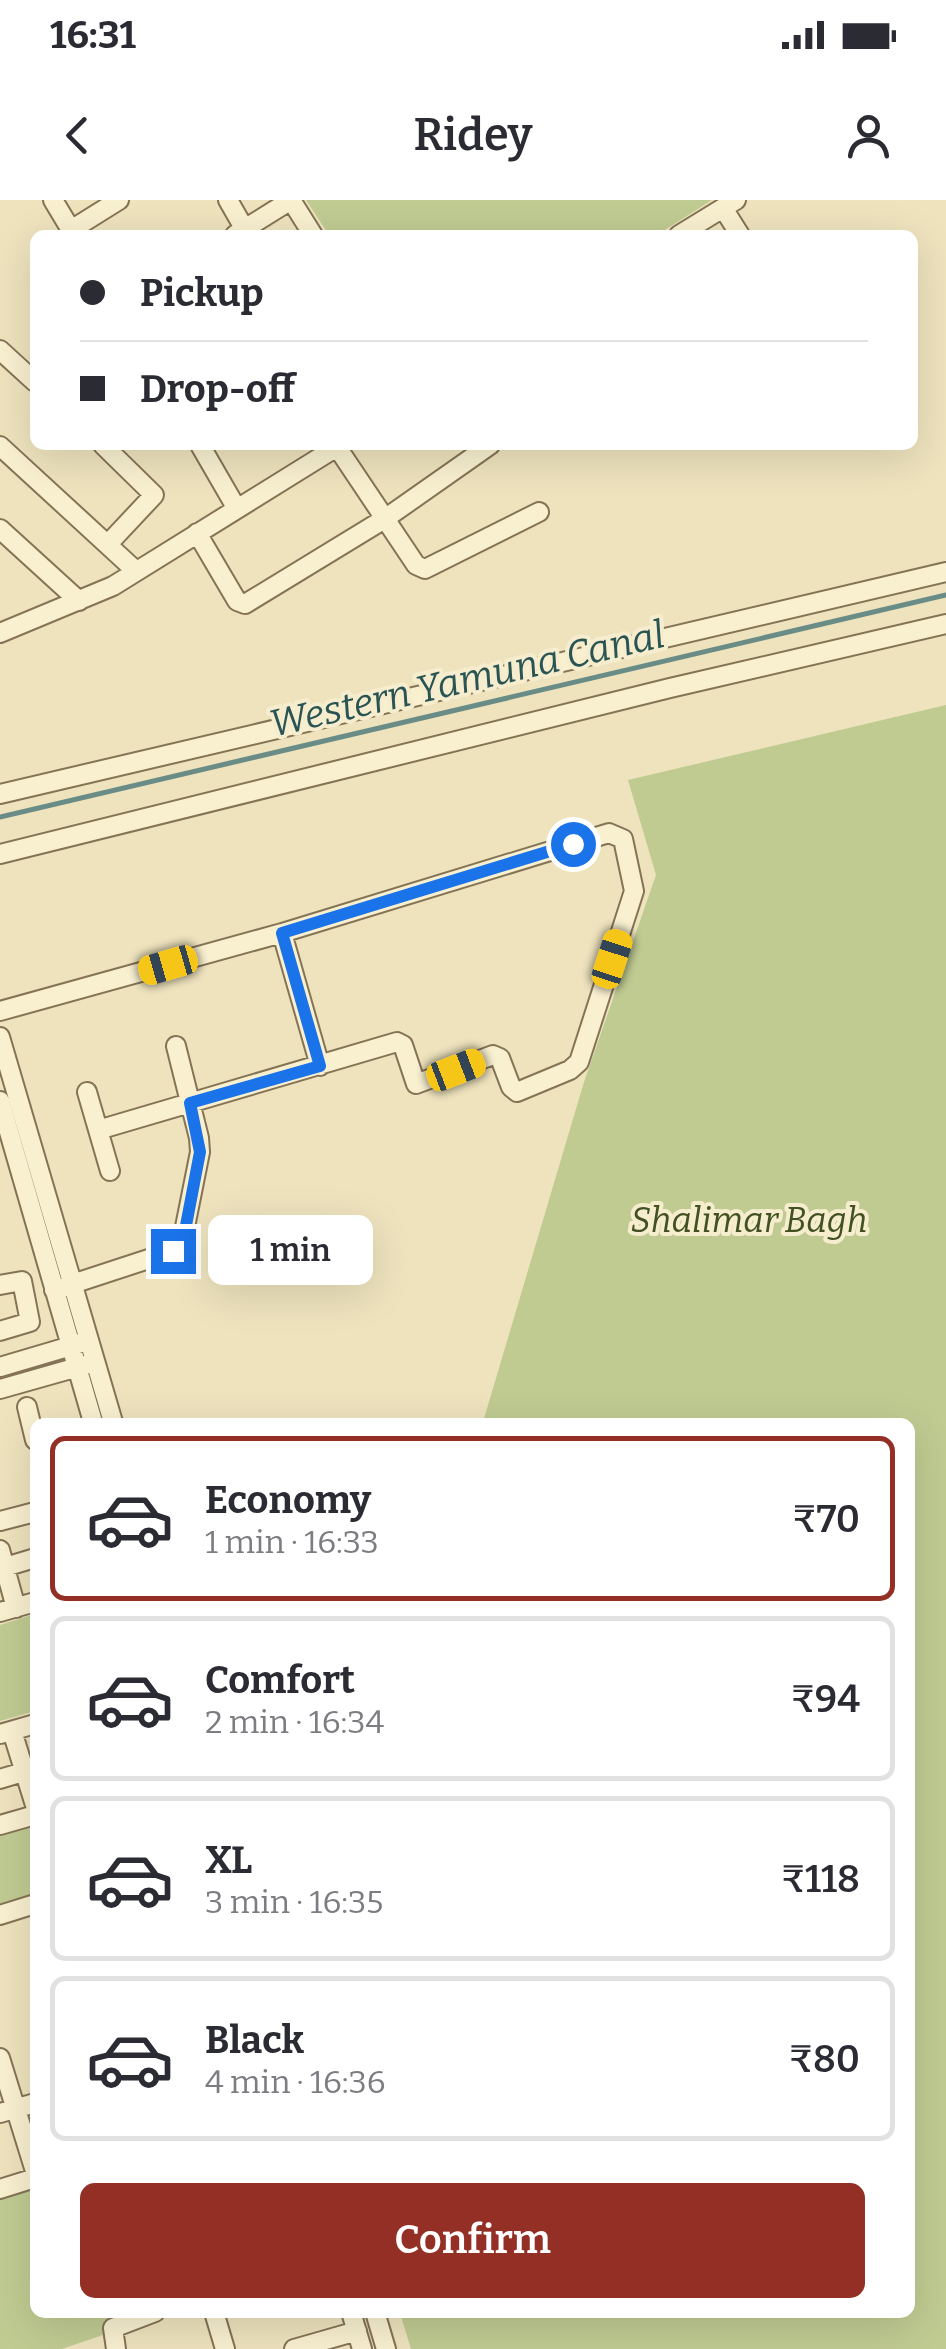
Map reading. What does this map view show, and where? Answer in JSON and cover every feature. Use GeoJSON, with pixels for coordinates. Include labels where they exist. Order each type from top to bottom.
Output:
{"type":"FeatureCollection","features":[{"type":"Feature","properties":{"kind":"street"},"geometry":{"type":"LineString","coordinates":[[53,200],[71,230]]}},
{"type":"Feature","properties":{"kind":"street"},"geometry":{"type":"LineString","coordinates":[[77,230],[119,200]]}},
{"type":"Feature","properties":{"kind":"street"},"geometry":{"type":"LineString","coordinates":[[228,200],[242,230]]}},
{"type":"Feature","properties":{"kind":"street"},"geometry":{"type":"LineString","coordinates":[[247,230],[291,200],[309,230]]}},
{"type":"Feature","properties":{"kind":"street"},"geometry":{"type":"LineString","coordinates":[[687,230],[730,204],[738,230]]}},
{"type":"Feature","properties":{"kind":"street"},"geometry":{"type":"LineString","coordinates":[[0,350],[30,377]]}},
{"type":"Feature","properties":{"kind":"street"},"geometry":{"type":"LineString","coordinates":[[0,446],[136,571]]}},
{"type":"Feature","properties":{"kind":"street"},"geometry":{"type":"LineString","coordinates":[[108,450],[154,494],[108,544]]}},
{"type":"Feature","properties":{"kind":"street"},"geometry":{"type":"LineString","coordinates":[[203,450],[238,509]]}},
{"type":"Feature","properties":{"kind":"street"},"geometry":{"type":"LineString","coordinates":[[0,634],[80,601],[136,571],[333,450]]}},
{"type":"Feature","properties":{"kind":"street"},"geometry":{"type":"LineString","coordinates":[[342,450],[416,565],[425,569],[539,512]]}},
{"type":"Feature","properties":{"kind":"street"},"geometry":{"type":"LineString","coordinates":[[198,534],[240,605],[386,518],[483,450]]}},
{"type":"Feature","properties":{"kind":"street"},"geometry":{"type":"LineString","coordinates":[[0,529],[80,601]]}},
{"type":"Feature","properties":{"kind":"street"},"geometry":{"type":"LineString","coordinates":[[0,794],[946,572]]}},
{"type":"Feature","properties":{"kind":"street"},"geometry":{"type":"LineString","coordinates":[[0,854],[670,688],[946,624]]}},
{"type":"Feature","properties":{"kind":"street"},"geometry":{"type":"LineString","coordinates":[[0,1012],[282,933],[610,832],[623,839],[634,891],[574,1068],[521,1093],[512,1086],[496,1055],[420,1084],[412,1080],[399,1042],[98,1130]]}},
{"type":"Feature","properties":{"kind":"street"},"geometry":{"type":"LineString","coordinates":[[282,933],[320,1066]]}},
{"type":"Feature","properties":{"kind":"street"},"geometry":{"type":"LineString","coordinates":[[0,1037],[74,1284],[86,1364],[111,1418]]}},
{"type":"Feature","properties":{"kind":"street"},"geometry":{"type":"LineString","coordinates":[[54,1290],[173,1251],[182,1242],[200,1152],[176,1046]]}},
{"type":"Feature","properties":{"kind":"street"},"geometry":{"type":"LineString","coordinates":[[87,1092],[110,1171]]}},
{"type":"Feature","properties":{"kind":"street"},"geometry":{"type":"LineString","coordinates":[[0,1100],[8,1162],[54,1290],[80,1343]]}},
{"type":"Feature","properties":{"kind":"street"},"geometry":{"type":"LineString","coordinates":[[0,1285],[22,1282],[30,1322],[0,1331]]}},
{"type":"Feature","properties":{"kind":"street"},"geometry":{"type":"LineString","coordinates":[[0,1367],[80,1343]]}},
{"type":"Feature","properties":{"kind":"street"},"geometry":{"type":"LineString","coordinates":[[0,1389],[86,1364]]}},
{"type":"Feature","properties":{"kind":"street"},"geometry":{"type":"LineString","coordinates":[[86,1364],[93,1418]]}},
{"type":"Feature","properties":{"kind":"street"},"geometry":{"type":"LineString","coordinates":[[27,1408],[30,1420]]}},
{"type":"Feature","properties":{"kind":"street"},"geometry":{"type":"LineString","coordinates":[[0,1521],[30,1513]]}},
{"type":"Feature","properties":{"kind":"street"},"geometry":{"type":"LineString","coordinates":[[8,1610],[2,1558],[30,1558]]}},
{"type":"Feature","properties":{"kind":"street"},"geometry":{"type":"LineString","coordinates":[[0,1779],[30,1770],[6,1732]]}},
{"type":"Feature","properties":{"kind":"street"},"geometry":{"type":"LineString","coordinates":[[0,1825],[30,1816]]}},
{"type":"Feature","properties":{"kind":"street"},"geometry":{"type":"LineString","coordinates":[[0,1915],[30,1906]]}},
{"type":"Feature","properties":{"kind":"street"},"geometry":{"type":"LineString","coordinates":[[0,2058],[8,2111],[30,2162]]}},
{"type":"Feature","properties":{"kind":"street"},"geometry":{"type":"LineString","coordinates":[[0,2188],[30,2176]]}},
{"type":"Feature","properties":{"kind":"street"},"geometry":{"type":"LineString","coordinates":[[116,2349],[113,2328],[139,2318]]}},
{"type":"Feature","properties":{"kind":"street"},"geometry":{"type":"LineString","coordinates":[[216,2318],[225,2349]]}},
{"type":"Feature","properties":{"kind":"street"},"geometry":{"type":"LineString","coordinates":[[377,2318],[386,2349]]}},
{"type":"Feature","properties":{"kind":"street"},"geometry":{"type":"LineString","coordinates":[[294,2349],[357,2331]]}},
{"type":"Feature","properties":{"kind":"green space"},"geometry":{"type":"Polygon","coordinates":[[[306,200],[712,200],[665,230],[326,230],[306,200]]]}},
{"type":"Feature","properties":{"kind":"green space","name":"Shalimar Bagh"},"geometry":{"type":"Polygon","coordinates":[[[946,705],[946,2349],[411,2349],[402,2318],[915,2318],[915,1418],[484,1418],[584,1082],[656,875],[628,780],[946,705]]]}},
{"type":"Feature","properties":{"kind":"green space"},"geometry":{"type":"Polygon","coordinates":[[[30,1616],[30,1712],[0,1721],[0,1625],[30,1616]]]}},
{"type":"Feature","properties":{"kind":"green space"},"geometry":{"type":"Polygon","coordinates":[[[30,1824],[30,1900],[0,1909],[0,1833],[30,1824]]]}},
{"type":"Feature","properties":{"kind":"green space"},"geometry":{"type":"Polygon","coordinates":[[[30,2186],[30,2318],[152,2318],[62,2349],[0,2349],[0,2195],[30,2186]]]}},
{"type":"Feature","properties":{"kind":"waterway","name":"Western Yamuna Canal"},"geometry":{"type":"LineString","coordinates":[[0,817],[946,595]]}},
{"type":"Feature","properties":{"kind":"route"},"geometry":{"type":"LineString","coordinates":[[173,1251],[184,1236],[200,1152],[190,1103],[320,1066],[282,933],[573,844]]}}]}
